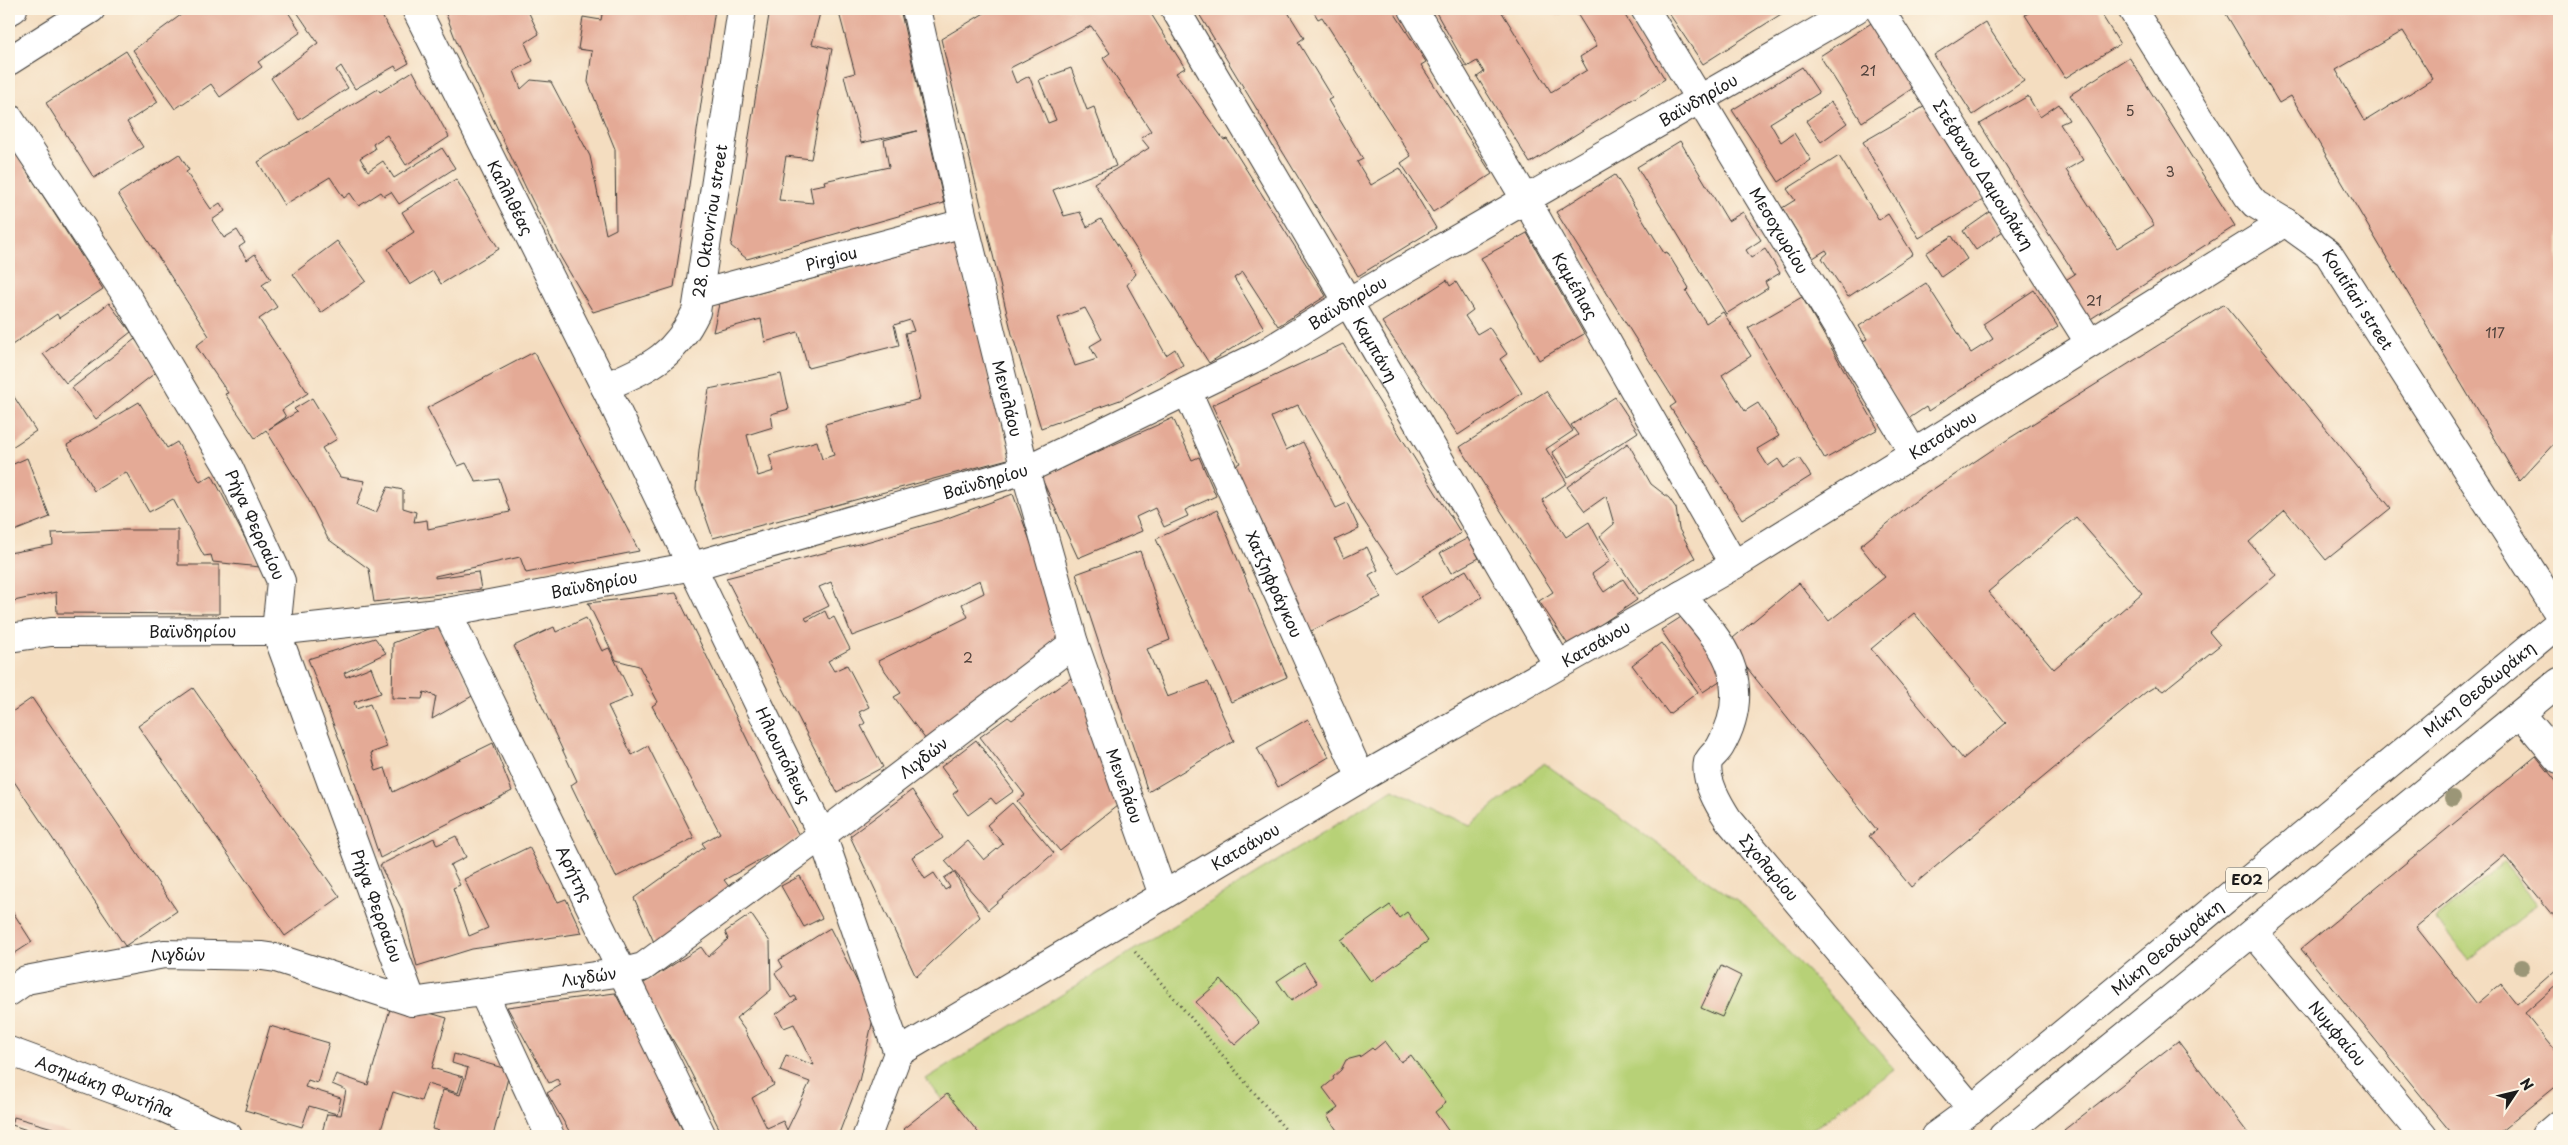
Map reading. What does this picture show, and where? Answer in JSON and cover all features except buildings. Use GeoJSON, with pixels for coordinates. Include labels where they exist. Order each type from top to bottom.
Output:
{"type":"FeatureCollection","features":[{"type":"Feature","properties":{"kind":"main road"},"geometry":{"type":"LineString","coordinates":[[9,11],[13,9]]}},
{"type":"Feature","properties":{"kind":"main road"},"geometry":{"type":"LineString","coordinates":[[9,62],[91,9]]}},
{"type":"Feature","properties":{"kind":"main road","name":"Καλλιθέας"},"geometry":{"type":"LineString","coordinates":[[416,9],[605,387]]}},
{"type":"Feature","properties":{"kind":"main road","name":"28. Oktovriou street"},"geometry":{"type":"LineString","coordinates":[[605,387],[653,364],[676,346],[696,312],[742,9]]}},
{"type":"Feature","properties":{"kind":"main road","name":"Καμπάνη"},"geometry":{"type":"LineString","coordinates":[[1174,9],[1348,302],[1558,665]]}},
{"type":"Feature","properties":{"kind":"main road","name":"Καμέλιας"},"geometry":{"type":"LineString","coordinates":[[1413,9],[1526,200],[1734,565]]}},
{"type":"Feature","properties":{"kind":"main road","name":"Μεσοχωρίου"},"geometry":{"type":"LineString","coordinates":[[1645,9],[1913,452]]}},
{"type":"Feature","properties":{"kind":"main road","name":"Βαϊνδηρίου"},"geometry":{"type":"LineString","coordinates":[[9,638],[50,632],[276,631],[448,612],[693,566],[1025,470],[1265,353],[1348,302],[1856,9]]}},
{"type":"Feature","properties":{"kind":"main road","name":"Στέφανου Δαμουλάκη"},"geometry":{"type":"LineString","coordinates":[[1879,9],[2089,342]]}},
{"type":"Feature","properties":{"kind":"main road","name":"Koutifari street"},"geometry":{"type":"LineString","coordinates":[[2132,9],[2248,196],[2255,204],[2285,222],[2328,253],[2559,614]]}},
{"type":"Feature","properties":{"kind":"main road","name":"Μενελάου"},"geometry":{"type":"LineString","coordinates":[[919,10],[964,223],[1025,470],[1074,643],[1163,895]]}},
{"type":"Feature","properties":{"kind":"main road","name":"Ρήγα Φερραίου"},"geometry":{"type":"LineString","coordinates":[[9,118],[123,290],[230,468],[281,581],[276,631],[408,1001]]}},
{"type":"Feature","properties":{"kind":"main road","name":"Κατσάνου"},"geometry":{"type":"LineString","coordinates":[[898,1053],[1361,778],[1734,565],[2089,342],[2285,222]]}},
{"type":"Feature","properties":{"kind":"main road","name":"Pirgiou"},"geometry":{"type":"LineString","coordinates":[[700,294],[964,223]]}},
{"type":"Feature","properties":{"kind":"main road","name":"Ηλιουπόλεως"},"geometry":{"type":"LineString","coordinates":[[605,387],[822,835],[898,1053]]}},
{"type":"Feature","properties":{"kind":"main road","name":"Χατζηφράγκου"},"geometry":{"type":"LineString","coordinates":[[1187,392],[1361,778]]}},
{"type":"Feature","properties":{"kind":"main road","name":"Σχολαρίου"},"geometry":{"type":"LineString","coordinates":[[1681,595],[1727,657],[1735,685],[1734,713],[1730,727],[1708,762],[1710,777],[1720,806],[1728,819],[1972,1108]]}},
{"type":"Feature","properties":{"kind":"main road","name":"Αρήτης"},"geometry":{"type":"LineString","coordinates":[[448,612],[702,1136]]}},
{"type":"Feature","properties":{"kind":"main road","name":"Μίκη Θεοδωράκη"},"geometry":{"type":"LineString","coordinates":[[1935,1136],[1972,1108],[2559,623]]}},
{"type":"Feature","properties":{"kind":"main road","name":"Λιγδών"},"geometry":{"type":"LineString","coordinates":[[9,992],[26,980],[148,956],[262,956],[276,958],[408,1001],[623,972],[648,964],[822,835],[1074,643]]}},
{"type":"Feature","properties":{"kind":"main road","name":"ΕΟ2"},"geometry":{"type":"LineString","coordinates":[[2003,1136],[2559,682]]}},
{"type":"Feature","properties":{"kind":"main road"},"geometry":{"type":"LineString","coordinates":[[2521,714],[2559,759]]}},
{"type":"Feature","properties":{"kind":"main road","name":"Νυμφαίου"},"geometry":{"type":"LineString","coordinates":[[2253,932],[2423,1136]]}},
{"type":"Feature","properties":{"kind":"main road"},"geometry":{"type":"LineString","coordinates":[[483,992],[550,1136]]}},
{"type":"Feature","properties":{"kind":"main road","name":"Ασημάκη Φωτήλα"},"geometry":{"type":"LineString","coordinates":[[9,1051],[164,1108],[228,1136]]}},
{"type":"Feature","properties":{"kind":"main road"},"geometry":{"type":"LineString","coordinates":[[867,1136],[898,1053]]}},
{"type":"Feature","properties":{"kind":"main road"},"geometry":{"type":"LineString","coordinates":[[2545,1136],[2559,1124]]}},
{"type":"Feature","properties":{"kind":"path"},"geometry":{"type":"LineString","coordinates":[[1112,925],[1291,1136]]}},
{"type":"Feature","properties":{"kind":"green space"},"geometry":{"type":"Polygon","coordinates":[[[1544,763],[1745,907],[1825,990],[1894,1069],[1804,1136],[970,1136],[926,1079],[1393,789],[1470,826],[1544,763]]]}},
{"type":"Feature","properties":{"kind":"green space"},"geometry":{"type":"Polygon","coordinates":[[[2503,862],[2537,904],[2469,960],[2435,919],[2503,862]]]}}]}
